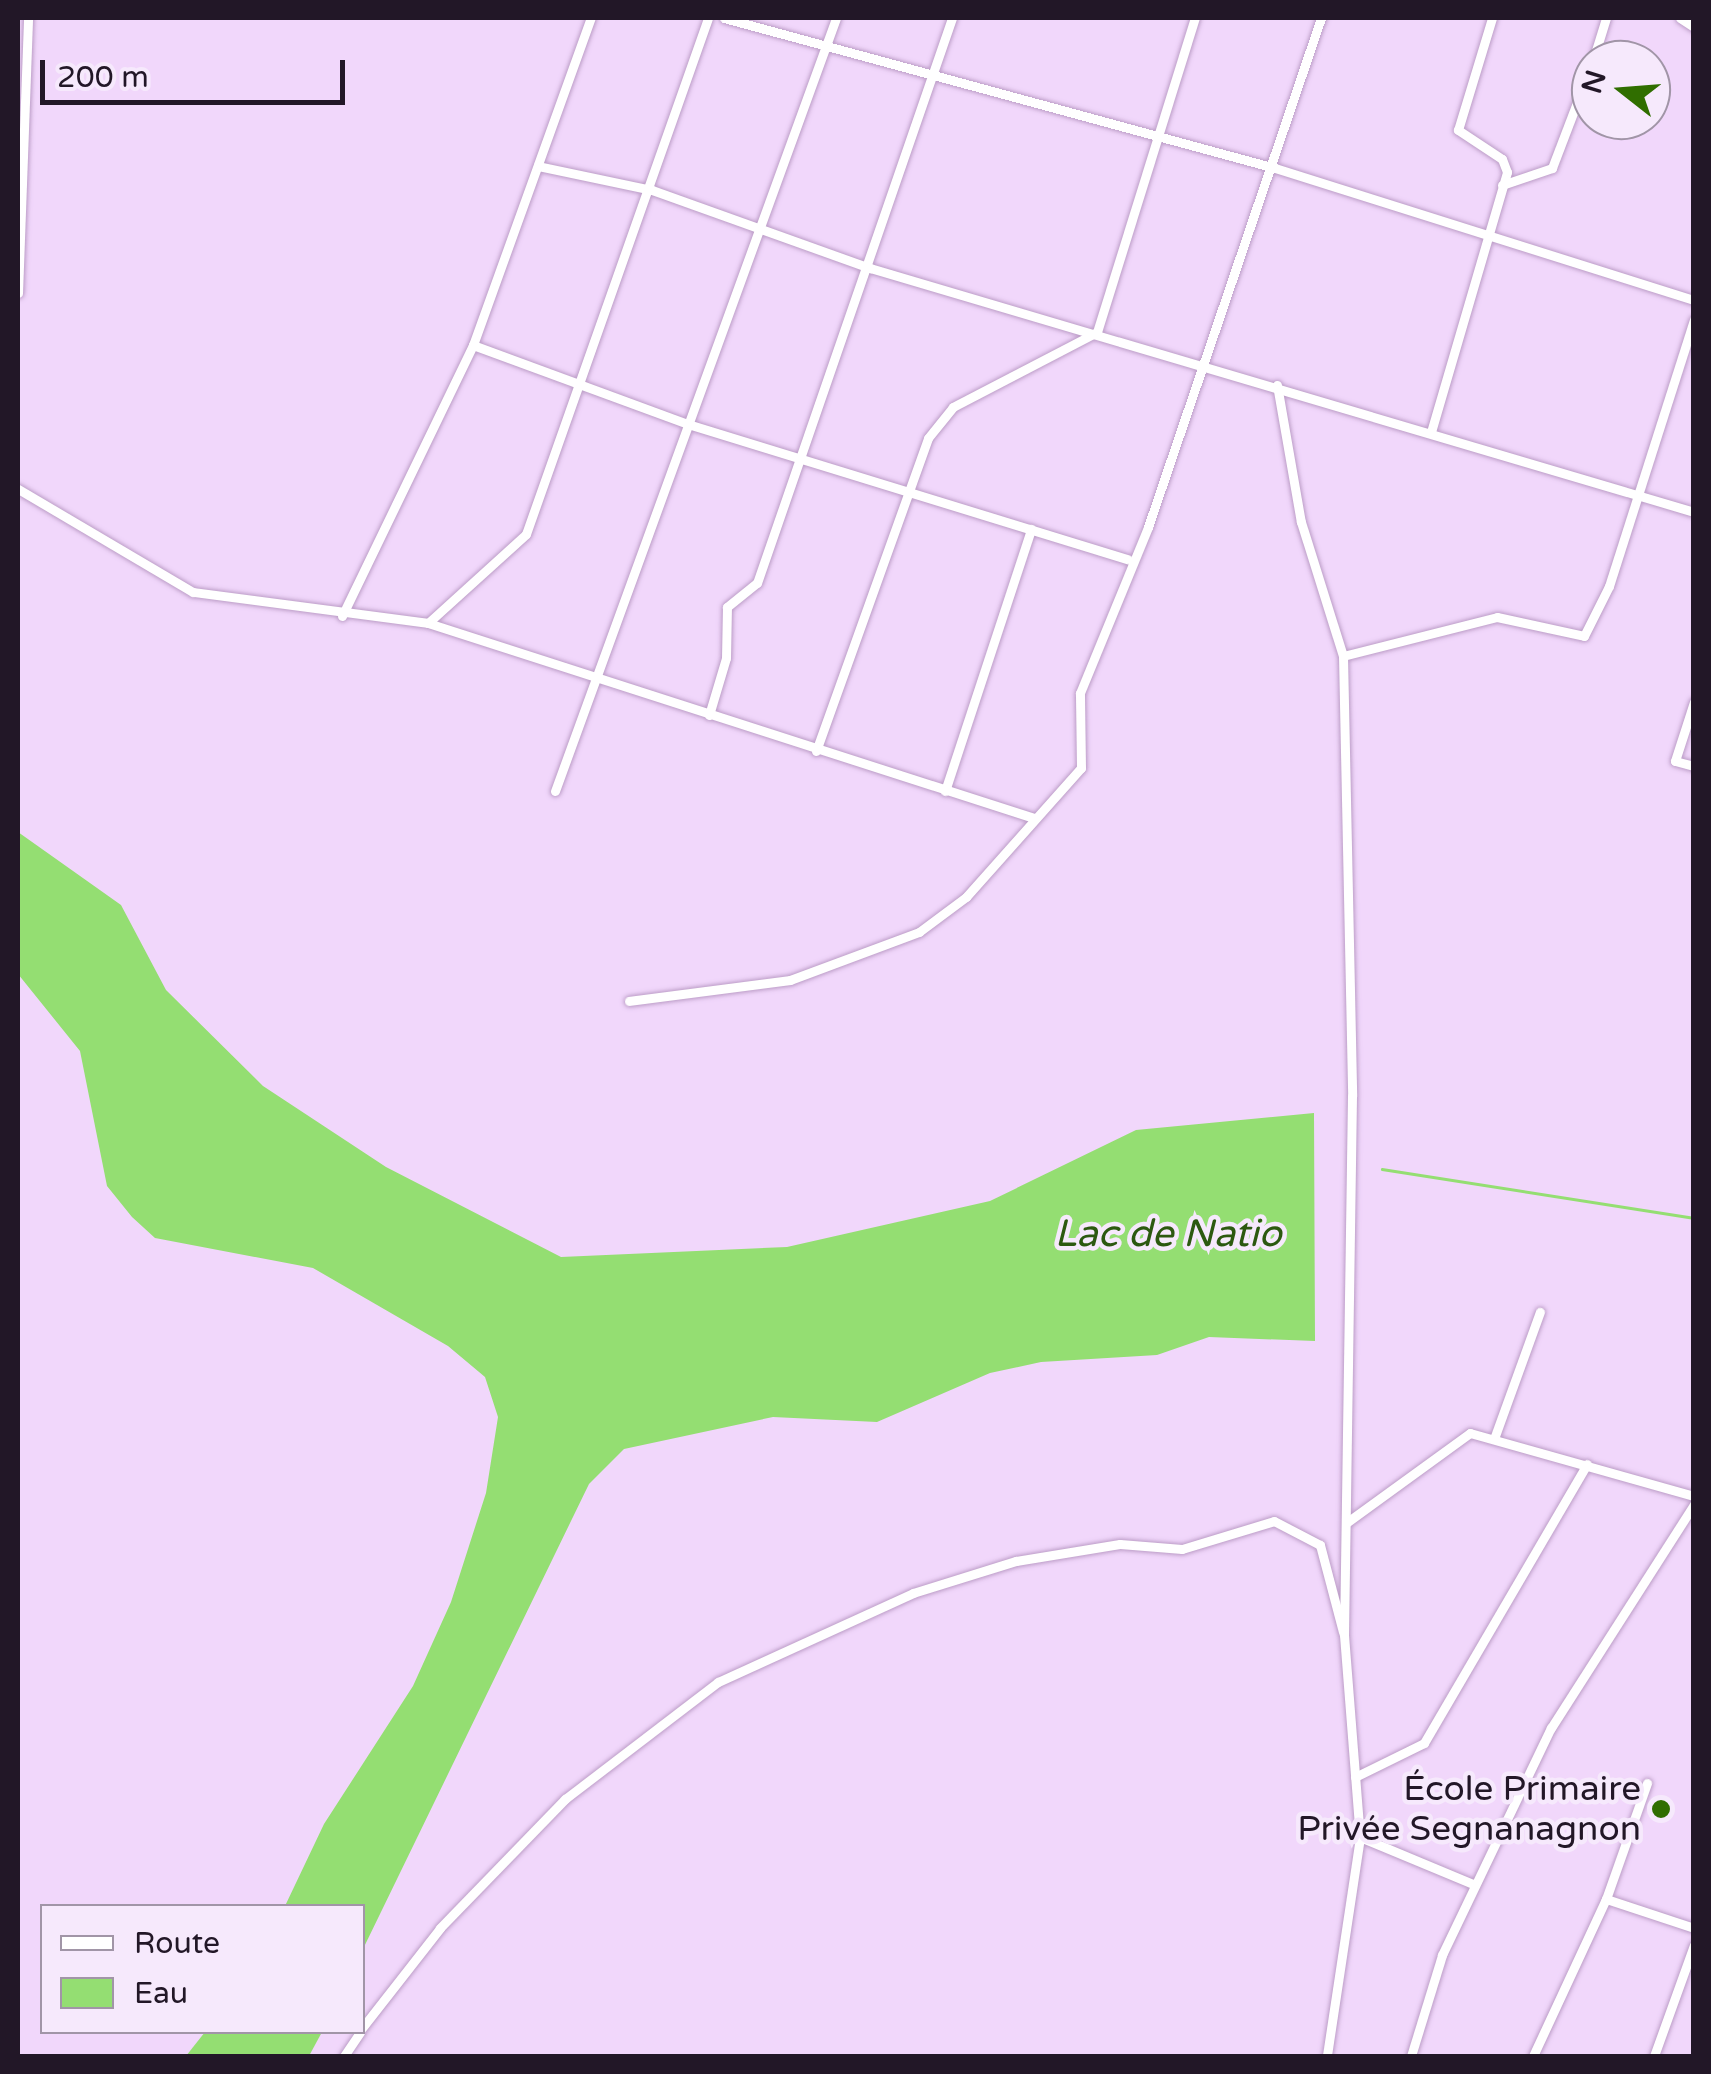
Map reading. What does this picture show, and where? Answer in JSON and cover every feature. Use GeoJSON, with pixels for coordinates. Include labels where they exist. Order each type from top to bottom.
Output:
{"type":"FeatureCollection","features":[{"type":"Feature","properties":{"kind":"street"},"geometry":{"type":"LineString","coordinates":[[18,294],[28,18]]}},
{"type":"Feature","properties":{"kind":"street"},"geometry":{"type":"LineString","coordinates":[[342,616],[474,345],[591,18]]}},
{"type":"Feature","properties":{"kind":"street"},"geometry":{"type":"LineString","coordinates":[[428,623],[526,534],[652,190],[708,18]]}},
{"type":"Feature","properties":{"kind":"street"},"geometry":{"type":"LineString","coordinates":[[724,18],[1275,168],[1694,300]]}},
{"type":"Feature","properties":{"kind":"street"},"geometry":{"type":"LineString","coordinates":[[556,791],[594,676],[836,18]]}},
{"type":"Feature","properties":{"kind":"street"},"geometry":{"type":"LineString","coordinates":[[709,715],[726,658],[727,607],[757,583],[870,268],[952,18]]}},
{"type":"Feature","properties":{"kind":"street"},"geometry":{"type":"LineString","coordinates":[[816,750],[928,438],[953,407],[1097,332],[1194,18]]}},
{"type":"Feature","properties":{"kind":"street"},"geometry":{"type":"LineString","coordinates":[[628,1002],[790,980],[919,932],[966,897],[1081,768],[1080,694],[1128,559],[1148,527],[1202,360],[1275,168],[1321,18]]}},
{"type":"Feature","properties":{"kind":"street"},"geometry":{"type":"LineString","coordinates":[[1431,432],[1482,236],[1502,185],[1502,159],[1458,130],[1492,18]]}},
{"type":"Feature","properties":{"kind":"street"},"geometry":{"type":"LineString","coordinates":[[1680,18],[1694,27]]}},
{"type":"Feature","properties":{"kind":"street"},"geometry":{"type":"LineString","coordinates":[[1502,185],[1552,168],[1571,118]]}},
{"type":"Feature","properties":{"kind":"street"},"geometry":{"type":"LineString","coordinates":[[538,166],[652,190],[870,268],[1202,360],[1694,512]]}},
{"type":"Feature","properties":{"kind":"street"},"geometry":{"type":"LineString","coordinates":[[1343,656],[1497,616],[1584,636],[1637,496],[1694,320]]}},
{"type":"Feature","properties":{"kind":"street"},"geometry":{"type":"LineString","coordinates":[[474,345],[688,424],[1128,559]]}},
{"type":"Feature","properties":{"kind":"street"},"geometry":{"type":"LineString","coordinates":[[1277,385],[1301,522],[1343,656],[1352,1096],[1344,1634],[1360,1838],[1328,2056]]}},
{"type":"Feature","properties":{"kind":"street"},"geometry":{"type":"LineString","coordinates":[[18,489],[194,592],[342,616],[428,623],[1034,818]]}},
{"type":"Feature","properties":{"kind":"street"},"geometry":{"type":"LineString","coordinates":[[945,791],[1031,529]]}},
{"type":"Feature","properties":{"kind":"street"},"geometry":{"type":"LineString","coordinates":[[1694,702],[1675,761],[1694,766]]}},
{"type":"Feature","properties":{"kind":"street"},"geometry":{"type":"LineString","coordinates":[[1495,1436],[1540,1312]]}},
{"type":"Feature","properties":{"kind":"street"},"geometry":{"type":"LineString","coordinates":[[1346,1522],[1444,1445],[1470,1433],[1495,1436],[1694,1496]]}},
{"type":"Feature","properties":{"kind":"street"},"geometry":{"type":"LineString","coordinates":[[1355,1778],[1424,1743],[1588,1464]]}},
{"type":"Feature","properties":{"kind":"street"},"geometry":{"type":"LineString","coordinates":[[1411,2056],[1473,1884],[1603,1636],[1694,1504]]}},
{"type":"Feature","properties":{"kind":"street"},"geometry":{"type":"LineString","coordinates":[[365,2025],[440,1928],[565,1799],[718,1682],[913,1593],[1042,1556],[1120,1544],[1182,1549],[1274,1522],[1320,1545],[1344,1634]]}},
{"type":"Feature","properties":{"kind":"street"},"geometry":{"type":"LineString","coordinates":[[1532,2056],[1606,1900],[1647,1783]]}},
{"type":"Feature","properties":{"kind":"street"},"geometry":{"type":"LineString","coordinates":[[1360,1838],[1473,1884]]}},
{"type":"Feature","properties":{"kind":"street"},"geometry":{"type":"LineString","coordinates":[[1606,1900],[1694,1928]]}},
{"type":"Feature","properties":{"kind":"street"},"geometry":{"type":"LineString","coordinates":[[1654,2056],[1694,1945]]}},
{"type":"Feature","properties":{"kind":"street"},"geometry":{"type":"LineString","coordinates":[[344,2056],[358,2034]]}},
{"type":"Feature","properties":{"kind":"water","name":"Lac de Natio"},"geometry":{"type":"Polygon","coordinates":[[[18,832],[121,905],[166,990],[263,1086],[386,1167],[561,1257],[787,1247],[990,1201],[1136,1130],[1314,1113],[1315,1341],[1209,1337],[1157,1355],[1041,1362],[990,1373],[877,1422],[773,1417],[624,1449],[589,1484],[365,1945],[365,1904],[286,1904],[324,1824],[413,1686],[451,1602],[486,1493],[498,1417],[485,1377],[448,1346],[313,1268],[155,1238],[107,1186],[80,1051],[18,974],[18,832]]]}},
{"type":"Feature","properties":{"kind":"water"},"geometry":{"type":"Polygon","coordinates":[[[203,2034],[321,2034],[309,2056],[186,2056],[203,2034]]]}},
{"type":"Feature","properties":{"kind":"waterway"},"geometry":{"type":"LineString","coordinates":[[1382,1169],[1694,1218]]}},
{"type":"Feature","properties":{"kind":"place","name":"École Primaire Privée Segnanagnon"},"geometry":{"type":"Point","coordinates":[1661,1809]}}]}
